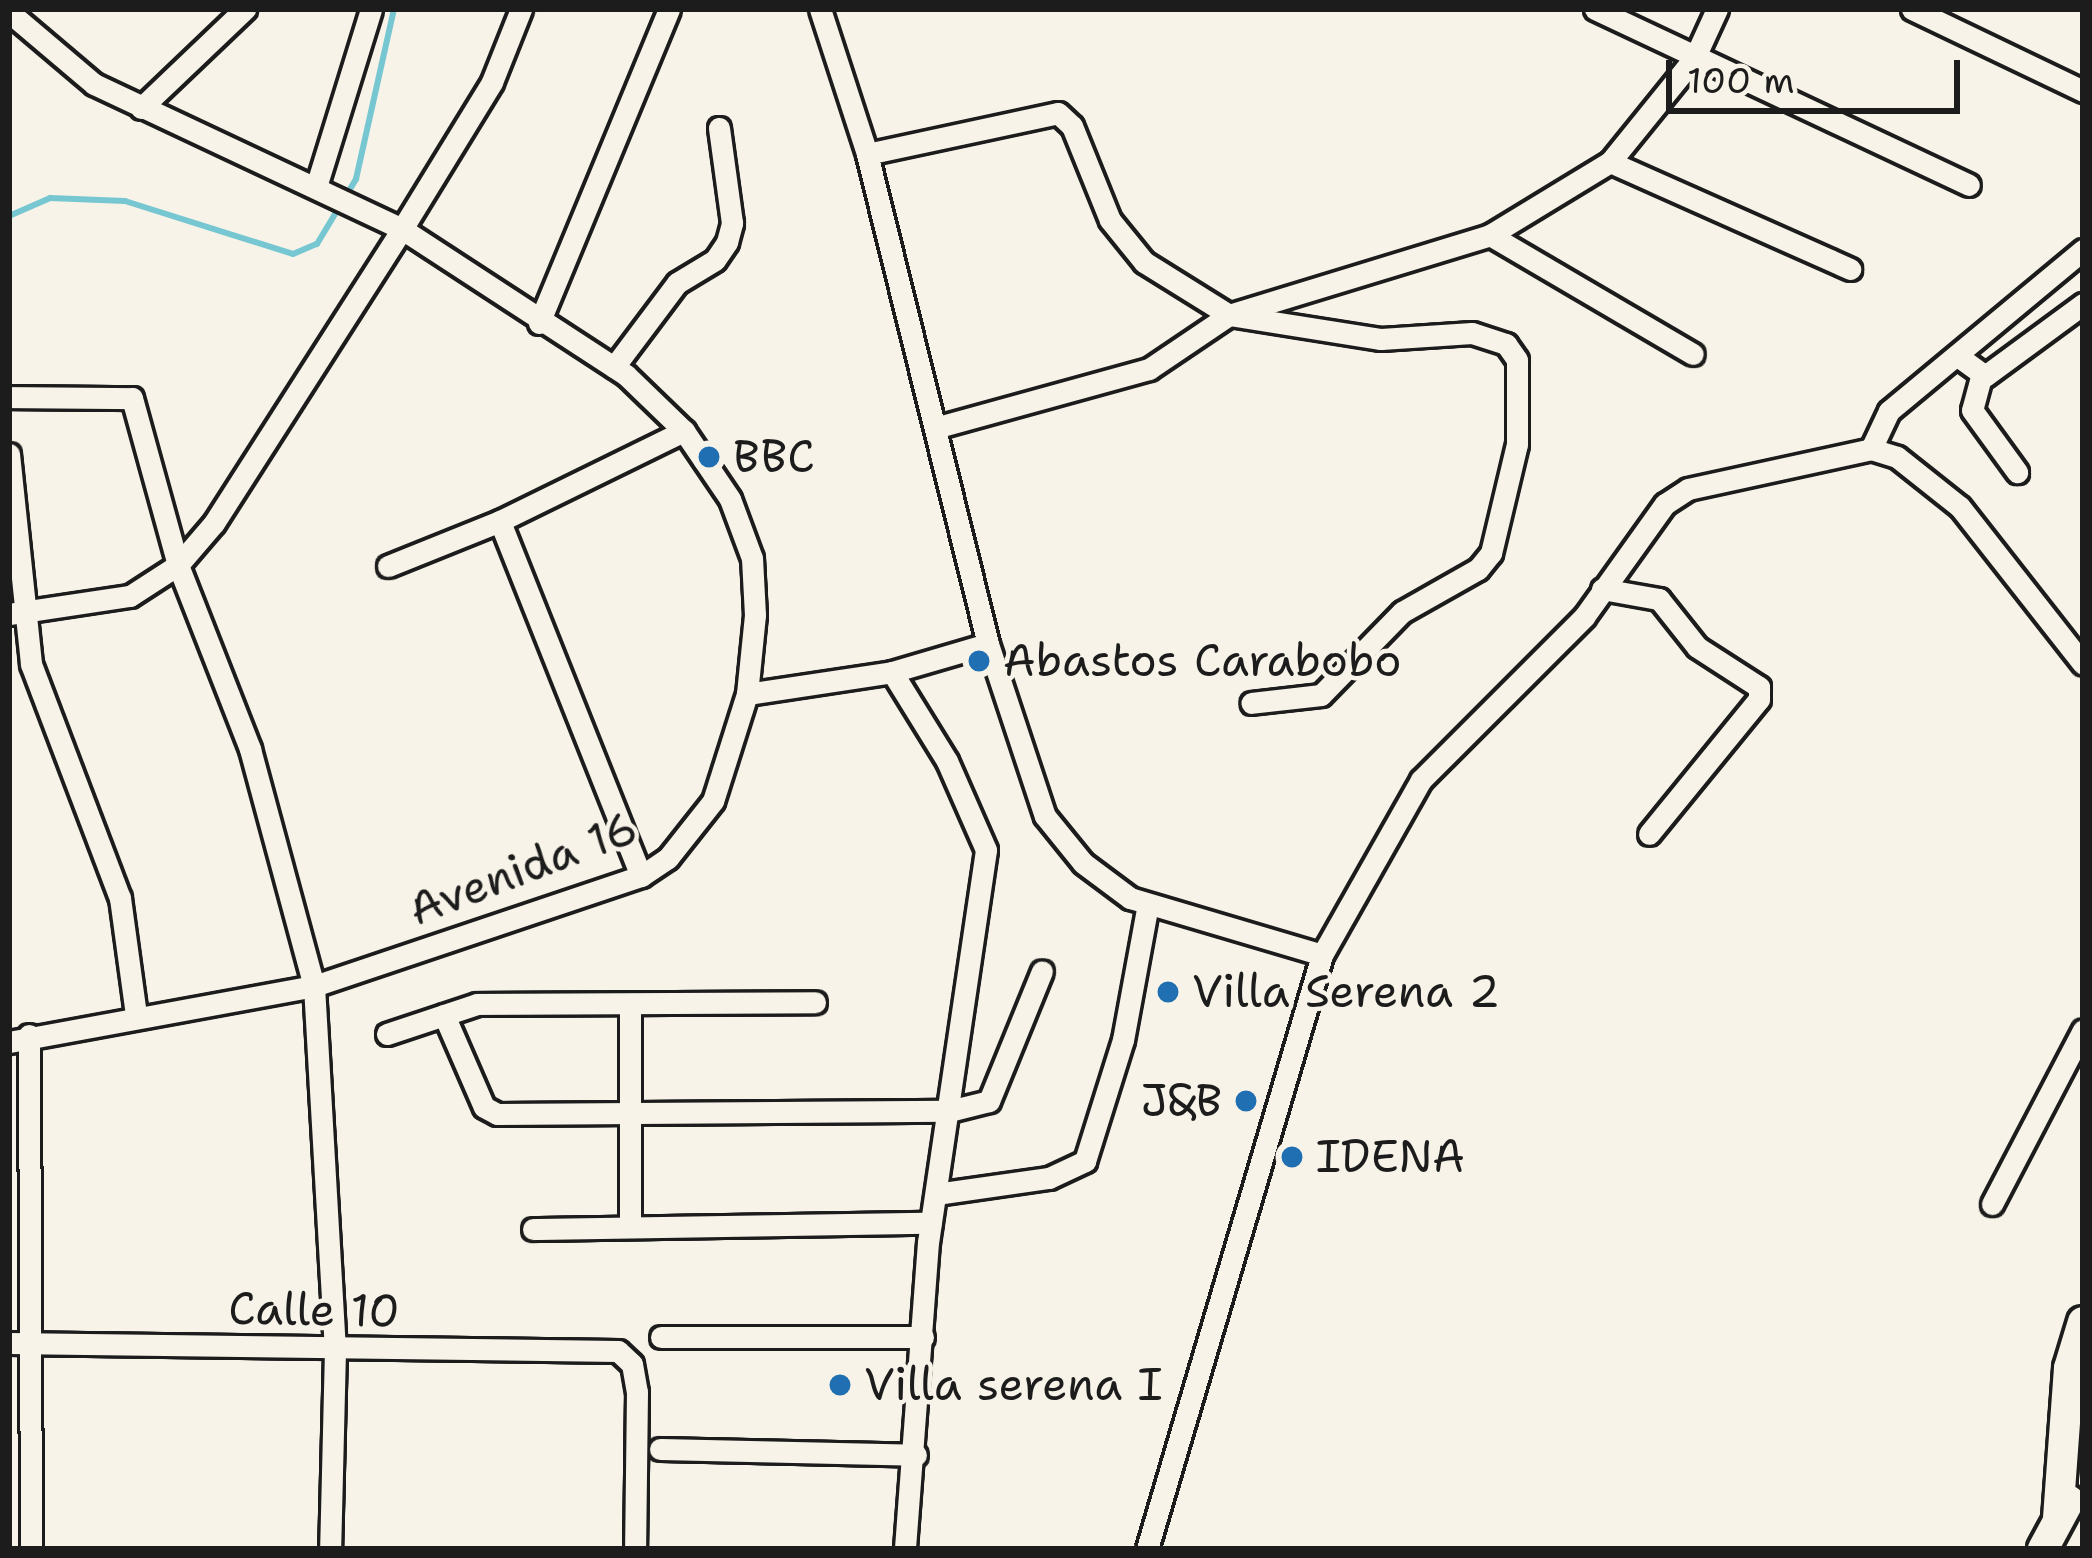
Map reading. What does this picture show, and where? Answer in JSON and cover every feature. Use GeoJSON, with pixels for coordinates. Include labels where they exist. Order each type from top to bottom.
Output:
{"type":"FeatureCollection","features":[{"type":"Feature","properties":{"kind":"street"},"geometry":{"type":"LineString","coordinates":[[141,108],[245,9]]}},
{"type":"Feature","properties":{"kind":"street"},"geometry":{"type":"LineString","coordinates":[[9,12],[94,84],[325,191],[371,9]]}},
{"type":"Feature","properties":{"kind":"street"},"geometry":{"type":"LineString","coordinates":[[17,614],[130,596],[178,565],[214,523],[492,82],[521,9]]}},
{"type":"Feature","properties":{"kind":"street"},"geometry":{"type":"LineString","coordinates":[[538,323],[669,9]]}},
{"type":"Feature","properties":{"kind":"street"},"geometry":{"type":"LineString","coordinates":[[820,9],[867,154],[988,644],[1045,816],[1083,863],[1148,904],[1322,955]]}},
{"type":"Feature","properties":{"kind":"street"},"geometry":{"type":"LineString","coordinates":[[1595,9],[1969,185]]}},
{"type":"Feature","properties":{"kind":"street"},"geometry":{"type":"LineString","coordinates":[[938,427],[1149,369],[1229,315],[1490,235],[1610,162],[1695,57],[1717,9]]}},
{"type":"Feature","properties":{"kind":"street"},"geometry":{"type":"LineString","coordinates":[[1912,9],[2083,91]]}},
{"type":"Feature","properties":{"kind":"street"},"geometry":{"type":"LineString","coordinates":[[867,154],[1058,112],[1072,126],[1110,220],[1144,262],[1229,315],[1382,339],[1492,334],[1517,360],[1511,480],[1496,541],[1478,569],[1402,612],[1321,695],[1251,703]]}},
{"type":"Feature","properties":{"kind":"street"},"geometry":{"type":"LineString","coordinates":[[614,367],[677,284],[716,260],[727,242],[732,223],[718,128]]}},
{"type":"Feature","properties":{"kind":"street"},"geometry":{"type":"LineString","coordinates":[[1610,162],[1850,269]]}},
{"type":"Feature","properties":{"kind":"street","name":"Avenida 16"},"geometry":{"type":"LineString","coordinates":[[19,1039],[314,986],[640,876],[668,858],[713,800],[747,694],[752,558],[730,499],[684,431],[614,367],[538,323],[402,229],[325,191]]}},
{"type":"Feature","properties":{"kind":"street"},"geometry":{"type":"LineString","coordinates":[[1490,235],[1693,354]]}},
{"type":"Feature","properties":{"kind":"street"},"geometry":{"type":"LineString","coordinates":[[1871,449],[1889,411],[2083,250]]}},
{"type":"Feature","properties":{"kind":"street"},"geometry":{"type":"LineString","coordinates":[[2017,472],[1972,410],[1981,377],[2083,304]]}},
{"type":"Feature","properties":{"kind":"street"},"geometry":{"type":"LineString","coordinates":[[1959,357],[1981,377]]}},
{"type":"Feature","properties":{"kind":"street"},"geometry":{"type":"LineString","coordinates":[[9,397],[132,398],[178,565],[250,749],[314,986],[334,1350],[330,1549]]}},
{"type":"Feature","properties":{"kind":"street"},"geometry":{"type":"LineString","coordinates":[[388,566],[500,521],[684,431]]}},
{"type":"Feature","properties":{"kind":"street"},"geometry":{"type":"LineString","coordinates":[[1147,1549],[1322,955],[1421,780],[1515,692],[1602,589],[1640,530],[1688,489],[1871,449],[1928,476],[1960,507],[2083,664]]}},
{"type":"Feature","properties":{"kind":"street"},"geometry":{"type":"LineString","coordinates":[[9,454],[17,614],[31,664],[120,898],[136,1015]]}},
{"type":"Feature","properties":{"kind":"street"},"geometry":{"type":"LineString","coordinates":[[500,521],[640,876]]}},
{"type":"Feature","properties":{"kind":"street"},"geometry":{"type":"LineString","coordinates":[[1602,589],[1659,599],[1696,647],[1759,687],[1759,699],[1649,834]]}},
{"type":"Feature","properties":{"kind":"street"},"geometry":{"type":"LineString","coordinates":[[747,694],[892,672],[988,644]]}},
{"type":"Feature","properties":{"kind":"street"},"geometry":{"type":"LineString","coordinates":[[892,672],[946,761],[986,850],[931,1223],[905,1549]]}},
{"type":"Feature","properties":{"kind":"street"},"geometry":{"type":"LineString","coordinates":[[935,1194],[1049,1178],[1085,1161],[1123,1040],[1148,904]]}},
{"type":"Feature","properties":{"kind":"street"},"geometry":{"type":"LineString","coordinates":[[444,1015],[484,1107],[497,1114],[949,1111],[988,1101],[1042,971]]}},
{"type":"Feature","properties":{"kind":"street"},"geometry":{"type":"LineString","coordinates":[[387,1034],[477,1004],[630,1007],[815,1002]]}},
{"type":"Feature","properties":{"kind":"street"},"geometry":{"type":"LineString","coordinates":[[630,1007],[630,1227]]}},
{"type":"Feature","properties":{"kind":"street"},"geometry":{"type":"LineString","coordinates":[[1992,1204],[2083,1030]]}},
{"type":"Feature","properties":{"kind":"street"},"geometry":{"type":"LineString","coordinates":[[19,1039],[20,1343],[31,1549]]}},
{"type":"Feature","properties":{"kind":"street"},"geometry":{"type":"LineString","coordinates":[[533,1228],[931,1223]]}},
{"type":"Feature","properties":{"kind":"street"},"geometry":{"type":"LineString","coordinates":[[2058,1518],[2069,1368],[2083,1322]]}},
{"type":"Feature","properties":{"kind":"street"},"geometry":{"type":"LineString","coordinates":[[661,1337],[923,1336]]}},
{"type":"Feature","properties":{"kind":"street","name":"Calle 10"},"geometry":{"type":"LineString","coordinates":[[20,1343],[618,1351],[632,1364],[637,1392],[635,1549]]}},
{"type":"Feature","properties":{"kind":"street"},"geometry":{"type":"LineString","coordinates":[[2069,1368],[2083,1404]]}},
{"type":"Feature","properties":{"kind":"street"},"geometry":{"type":"LineString","coordinates":[[660,1449],[916,1455]]}},
{"type":"Feature","properties":{"kind":"street"},"geometry":{"type":"LineString","coordinates":[[2043,1549],[2083,1481]]}},
{"type":"Feature","properties":{"kind":"waterway"},"geometry":{"type":"LineString","coordinates":[[9,216],[50,198],[125,201],[293,254],[317,244],[356,179],[394,9]]}},
{"type":"Feature","properties":{"kind":"place","name":"BBC"},"geometry":{"type":"Point","coordinates":[709,457]}},
{"type":"Feature","properties":{"kind":"place","name":"Abastos Carabobo"},"geometry":{"type":"Point","coordinates":[979,661]}},
{"type":"Feature","properties":{"kind":"place","name":"Villa Serena 2"},"geometry":{"type":"Point","coordinates":[1168,992]}},
{"type":"Feature","properties":{"kind":"place","name":"J&B"},"geometry":{"type":"Point","coordinates":[1246,1101]}},
{"type":"Feature","properties":{"kind":"place","name":"IDENA"},"geometry":{"type":"Point","coordinates":[1292,1157]}},
{"type":"Feature","properties":{"kind":"place","name":"Villa serena I"},"geometry":{"type":"Point","coordinates":[840,1385]}}]}
